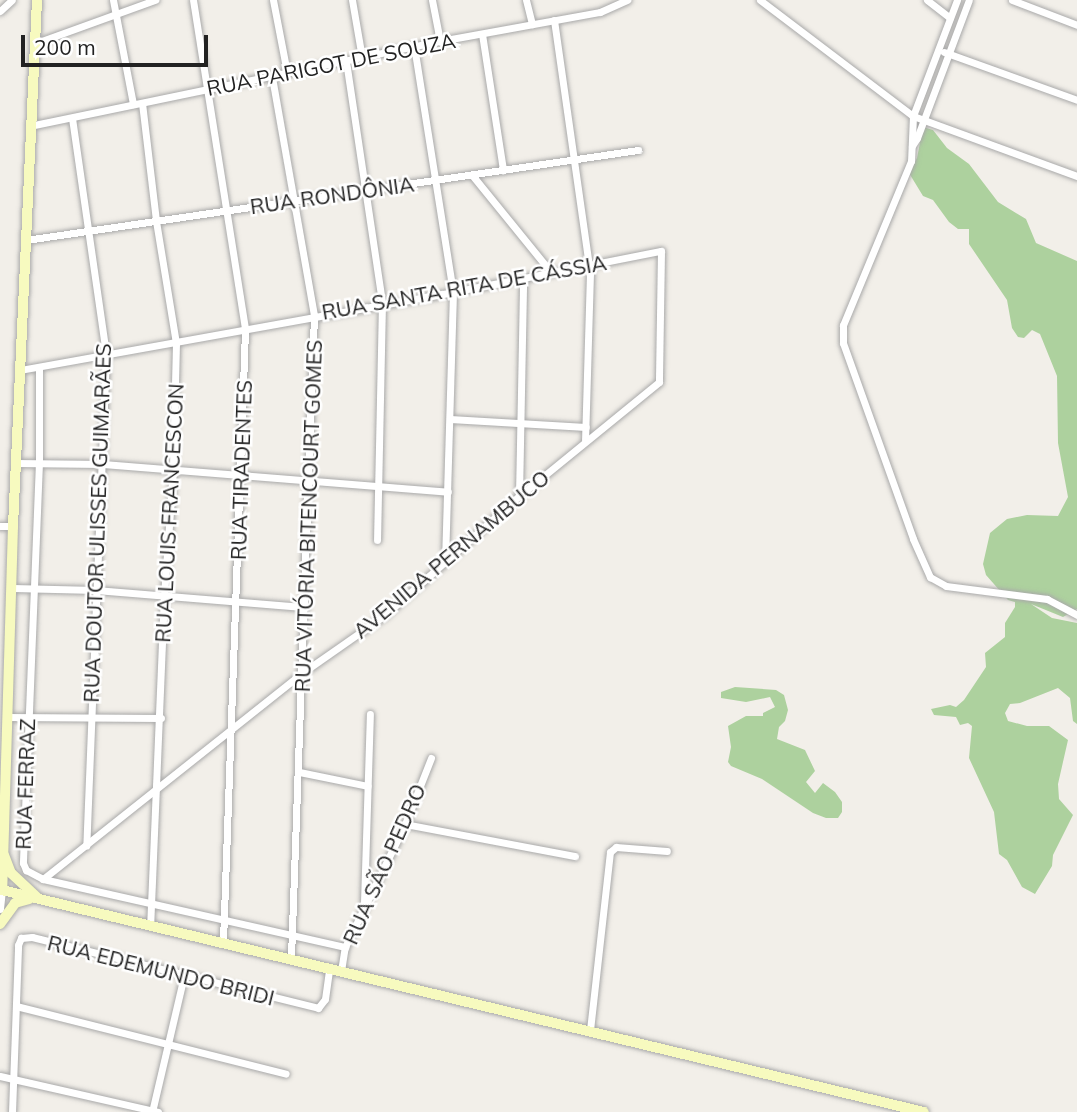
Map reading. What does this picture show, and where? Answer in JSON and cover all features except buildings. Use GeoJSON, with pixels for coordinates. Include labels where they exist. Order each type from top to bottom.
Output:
{"type":"FeatureCollection","features":[{"type":"Feature","properties":{"kind":"main road"},"geometry":{"type":"LineString","coordinates":[[37,0],[34,125],[26,240],[13,526],[13,588],[2,777],[2,890],[924,1112]]}},
{"type":"Feature","properties":{"kind":"main road"},"geometry":{"type":"LineString","coordinates":[[1,844],[11,873],[41,899]]}},
{"type":"Feature","properties":{"kind":"main road"},"geometry":{"type":"LineString","coordinates":[[0,924],[15,903],[26,899],[41,899]]}},
{"type":"Feature","properties":{"kind":"street"},"geometry":{"type":"LineString","coordinates":[[0,10],[12,0]]}},
{"type":"Feature","properties":{"kind":"street"},"geometry":{"type":"LineString","coordinates":[[113,0],[133,104]]}},
{"type":"Feature","properties":{"kind":"street"},"geometry":{"type":"LineString","coordinates":[[36,43],[155,0]]}},
{"type":"Feature","properties":{"kind":"street","name":"RUA TIRADENTES"},"geometry":{"type":"LineString","coordinates":[[194,0],[210,88],[245,330],[233,729],[223,943]]}},
{"type":"Feature","properties":{"kind":"street"},"geometry":{"type":"LineString","coordinates":[[272,0],[287,73]]}},
{"type":"Feature","properties":{"kind":"street"},"geometry":{"type":"LineString","coordinates":[[352,0],[362,58]]}},
{"type":"Feature","properties":{"kind":"street"},"geometry":{"type":"LineString","coordinates":[[432,0],[440,41]]}},
{"type":"Feature","properties":{"kind":"street"},"geometry":{"type":"LineString","coordinates":[[526,0],[532,24]]}},
{"type":"Feature","properties":{"kind":"street","name":"RUA PARIGOT DE SOUZA"},"geometry":{"type":"LineString","coordinates":[[34,125],[414,46],[600,12],[627,0]]}},
{"type":"Feature","properties":{"kind":"street"},"geometry":{"type":"LineString","coordinates":[[760,0],[914,116],[1077,176]]}},
{"type":"Feature","properties":{"kind":"street"},"geometry":{"type":"LineString","coordinates":[[927,0],[950,18]]}},
{"type":"Feature","properties":{"kind":"street"},"geometry":{"type":"LineString","coordinates":[[957,0],[914,116],[911,162],[843,325],[847,362],[913,539],[930,577],[946,586],[1047,599],[1077,615]]}},
{"type":"Feature","properties":{"kind":"street"},"geometry":{"type":"LineString","coordinates":[[912,146],[968,0]]}},
{"type":"Feature","properties":{"kind":"street"},"geometry":{"type":"LineString","coordinates":[[1012,0],[1077,25]]}},
{"type":"Feature","properties":{"kind":"street"},"geometry":{"type":"LineString","coordinates":[[554,20],[588,264],[586,440]]}},
{"type":"Feature","properties":{"kind":"street"},"geometry":{"type":"LineString","coordinates":[[482,34],[503,170]]}},
{"type":"Feature","properties":{"kind":"street"},"geometry":{"type":"LineString","coordinates":[[414,46],[453,292],[445,563]]}},
{"type":"Feature","properties":{"kind":"street"},"geometry":{"type":"LineString","coordinates":[[937,50],[1077,100]]}},
{"type":"Feature","properties":{"kind":"street"},"geometry":{"type":"LineString","coordinates":[[346,61],[382,303],[377,540]]}},
{"type":"Feature","properties":{"kind":"street","name":"RUA VITÓRIA BITENCOURT GOMES"},"geometry":{"type":"LineString","coordinates":[[272,77],[296,200],[314,315],[291,959]]}},
{"type":"Feature","properties":{"kind":"street","name":"RUA LOUIS FRANCESCON"},"geometry":{"type":"LineString","coordinates":[[142,103],[156,221],[176,343],[173,470],[164,595],[161,719],[150,926]]}},
{"type":"Feature","properties":{"kind":"street","name":"RUA DOUTOR ULISSES GUIMARÃES"},"geometry":{"type":"LineString","coordinates":[[72,118],[106,355],[86,846]]}},
{"type":"Feature","properties":{"kind":"street","name":"RUA RONDÔNIA"},"geometry":{"type":"LineString","coordinates":[[26,240],[638,150]]}},
{"type":"Feature","properties":{"kind":"street"},"geometry":{"type":"LineString","coordinates":[[472,175],[550,271]]}},
{"type":"Feature","properties":{"kind":"street","name":"RUA SANTA RITA DE CÁSSIA"},"geometry":{"type":"LineString","coordinates":[[20,370],[453,292],[661,251],[659,382]]}},
{"type":"Feature","properties":{"kind":"street"},"geometry":{"type":"LineString","coordinates":[[519,496],[523,278]]}},
{"type":"Feature","properties":{"kind":"street","name":"RUA FERRAZ"},"geometry":{"type":"LineString","coordinates":[[39,368],[39,462],[23,863],[26,870],[43,879],[345,947]]}},
{"type":"Feature","properties":{"kind":"street","name":"AVENIDA PERNAMBUCO"},"geometry":{"type":"LineString","coordinates":[[43,879],[302,673],[386,615],[519,496],[659,382]]}},
{"type":"Feature","properties":{"kind":"street"},"geometry":{"type":"LineString","coordinates":[[450,419],[586,427]]}},
{"type":"Feature","properties":{"kind":"street"},"geometry":{"type":"LineString","coordinates":[[16,463],[103,464],[448,492]]}},
{"type":"Feature","properties":{"kind":"street"},"geometry":{"type":"LineString","coordinates":[[0,526],[13,526]]}},
{"type":"Feature","properties":{"kind":"street"},"geometry":{"type":"LineString","coordinates":[[13,588],[96,590],[305,607]]}},
{"type":"Feature","properties":{"kind":"street"},"geometry":{"type":"LineString","coordinates":[[364,906],[370,714]]}},
{"type":"Feature","properties":{"kind":"street"},"geometry":{"type":"LineString","coordinates":[[6,717],[161,719]]}},
{"type":"Feature","properties":{"kind":"street","name":"RUA SÃO PEDRO"},"geometry":{"type":"LineString","coordinates":[[341,971],[345,947],[405,824],[430,758]]}},
{"type":"Feature","properties":{"kind":"street"},"geometry":{"type":"LineString","coordinates":[[299,772],[368,786]]}},
{"type":"Feature","properties":{"kind":"street"},"geometry":{"type":"LineString","coordinates":[[405,824],[575,856]]}},
{"type":"Feature","properties":{"kind":"street"},"geometry":{"type":"LineString","coordinates":[[590,1030],[610,852],[616,847],[667,851]]}},
{"type":"Feature","properties":{"kind":"street"},"geometry":{"type":"LineString","coordinates":[[0,909],[2,890]]}},
{"type":"Feature","properties":{"kind":"street","name":"RUA EDEMUNDO BRIDI"},"geometry":{"type":"LineString","coordinates":[[16,1006],[18,945],[21,938],[32,937],[308,1007],[322,1006],[329,969]]}},
{"type":"Feature","properties":{"kind":"street"},"geometry":{"type":"LineString","coordinates":[[0,1076],[154,1112],[184,976]]}},
{"type":"Feature","properties":{"kind":"street"},"geometry":{"type":"LineString","coordinates":[[12,1112],[16,1006],[286,1074]]}},
{"type":"Feature","properties":{"kind":"green space"},"geometry":{"type":"Polygon","coordinates":[[[923,127],[933,130],[947,148],[969,164],[998,202],[1026,219],[1036,243],[1077,261],[1077,609],[1063,617],[1031,604],[1052,618],[1077,623],[1077,724],[1073,721],[1070,698],[1058,688],[1020,703],[1010,704],[1005,713],[1008,721],[1027,726],[1049,726],[1068,740],[1058,784],[1059,799],[1073,815],[1053,855],[1052,866],[1035,894],[1022,887],[1007,860],[999,854],[994,812],[969,758],[972,726],[968,723],[960,725],[956,717],[934,715],[931,709],[950,705],[956,707],[964,700],[986,667],[985,653],[1005,637],[1005,623],[1015,607],[1015,602],[1008,600],[986,575],[983,564],[990,533],[1007,519],[1027,515],[1058,516],[1068,497],[1058,443],[1057,376],[1040,334],[1032,330],[1024,338],[1018,337],[1012,328],[1007,300],[969,244],[969,229],[958,229],[949,222],[933,200],[923,196],[909,173],[917,158],[923,127]]]}},
{"type":"Feature","properties":{"kind":"green space"},"geometry":{"type":"Polygon","coordinates":[[[735,687],[776,690],[784,695],[788,710],[785,721],[779,727],[777,739],[805,750],[815,771],[806,782],[815,793],[823,783],[835,792],[842,802],[842,812],[838,818],[826,818],[813,813],[762,779],[731,766],[728,762],[731,747],[728,726],[746,716],[763,716],[763,713],[775,707],[770,697],[746,702],[721,698],[721,692],[735,687]]]}}]}
